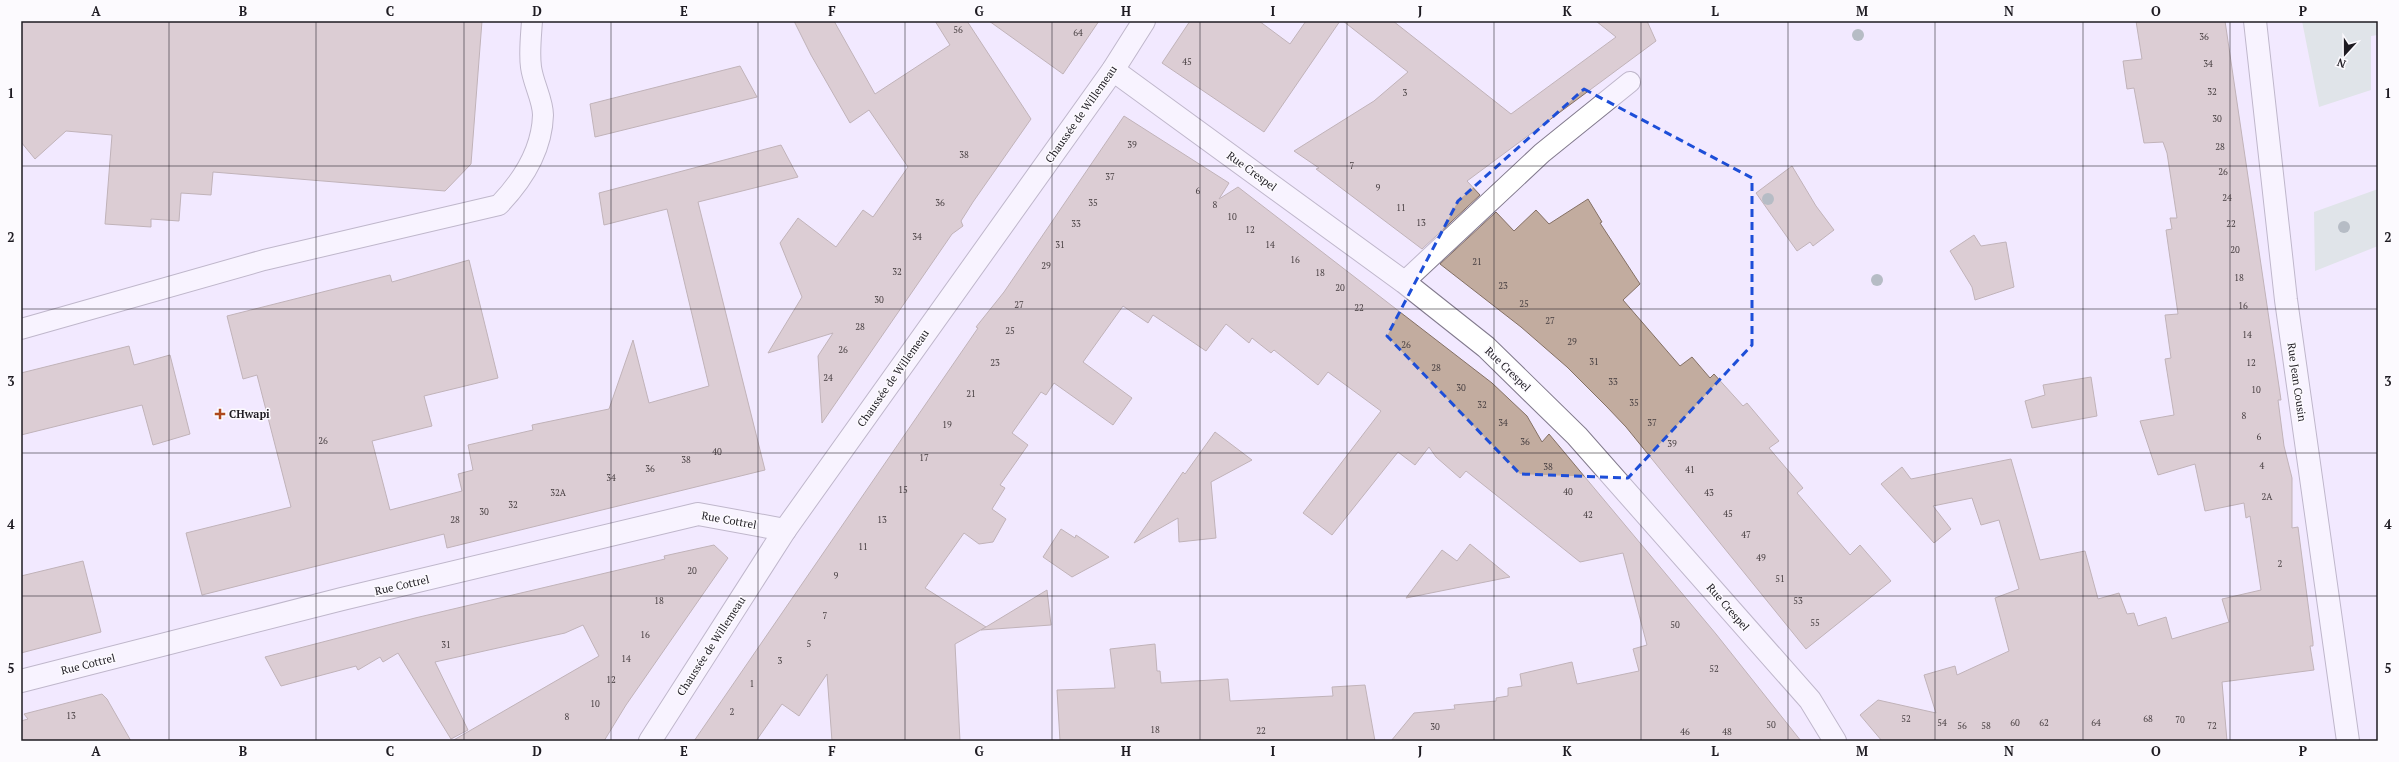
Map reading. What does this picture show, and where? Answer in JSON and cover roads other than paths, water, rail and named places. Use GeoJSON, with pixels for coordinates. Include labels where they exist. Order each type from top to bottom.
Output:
{"type":"FeatureCollection","features":[{"type":"Feature","properties":{"kind":"street","name":"Chaussée de Willemeau"},"geometry":{"type":"LineString","coordinates":[[650,741],[785,530],[1112,70],[1144,21]]}},
{"type":"Feature","properties":{"kind":"street","name":"Rue Jean Cousin"},"geometry":{"type":"LineString","coordinates":[[2255,21],[2286,300],[2348,741]]}},
{"type":"Feature","properties":{"kind":"street","name":"Rue Crespel"},"geometry":{"type":"LineString","coordinates":[[1112,70],[1404,282],[1486,347],[1577,436],[1810,700],[1835,741]]}},
{"type":"Feature","properties":{"kind":"street","name":"Rue Cottrel"},"geometry":{"type":"LineString","coordinates":[[21,681],[342,599],[698,514],[785,530]]}},
{"type":"Feature","properties":{"kind":"lane"},"geometry":{"type":"LineString","coordinates":[[21,329],[264,260],[499,205],[520,181],[538,143],[543,114],[531,67],[532,21]]}},
{"type":"Feature","properties":{"kind":"lane"},"geometry":{"type":"LineString","coordinates":[[1404,282],[1542,153],[1630,82]]}},
{"type":"Feature","properties":{"kind":"place","name":"CHwapi"},"geometry":{"type":"Point","coordinates":[220,414]}}]}
